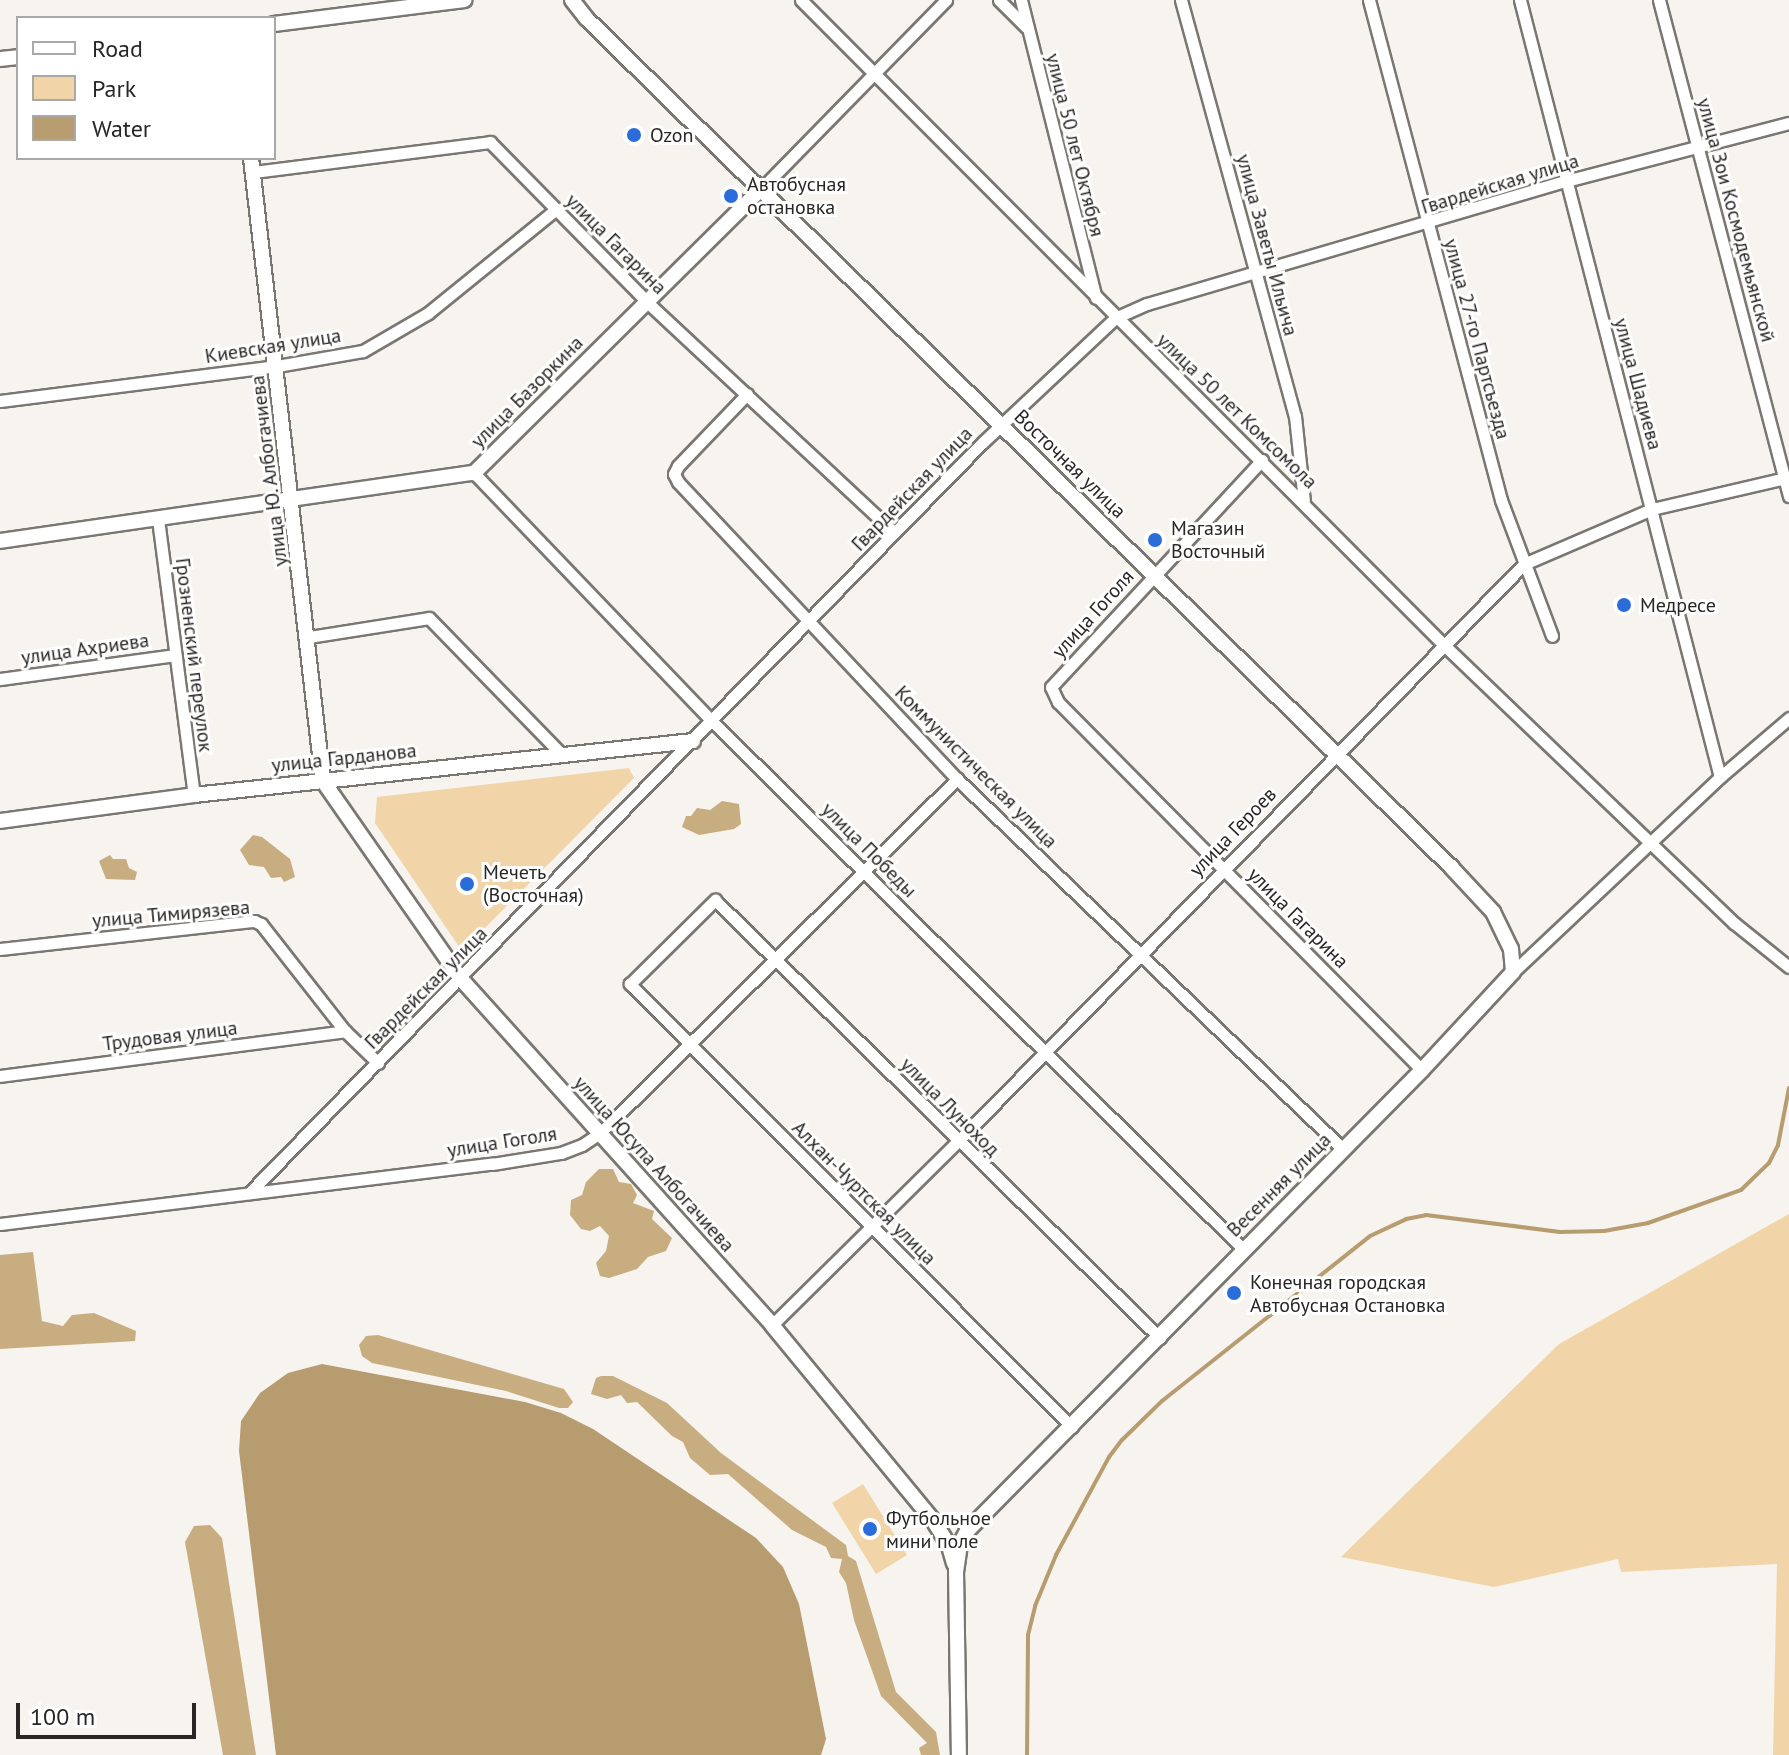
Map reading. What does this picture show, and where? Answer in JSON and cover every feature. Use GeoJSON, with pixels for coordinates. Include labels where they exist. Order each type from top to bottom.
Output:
{"type":"FeatureCollection","features":[{"type":"Feature","properties":{"kind":"street"},"geometry":{"type":"LineString","coordinates":[[276,24],[464,0]]}},
{"type":"Feature","properties":{"kind":"street","name":"Восточная улица"},"geometry":{"type":"LineString","coordinates":[[572,0],[587,19],[1153,573],[1493,912],[1511,949],[1513,972]]}},
{"type":"Feature","properties":{"kind":"street","name":"улица 50 лет Комсомола"},"geometry":{"type":"LineString","coordinates":[[801,0],[1115,318],[1304,501],[1443,644],[1734,923],[1789,967]]}},
{"type":"Feature","properties":{"kind":"street","name":"улица Базоркина"},"geometry":{"type":"LineString","coordinates":[[0,541],[474,473],[760,190],[946,0]]}},
{"type":"Feature","properties":{"kind":"street"},"geometry":{"type":"LineString","coordinates":[[999,0],[1026,27]]}},
{"type":"Feature","properties":{"kind":"street","name":"улица 50 лет Октября"},"geometry":{"type":"LineString","coordinates":[[1021,0],[1096,299]]}},
{"type":"Feature","properties":{"kind":"street","name":"улица Заветы Ильича"},"geometry":{"type":"LineString","coordinates":[[1181,0],[1295,416],[1304,501]]}},
{"type":"Feature","properties":{"kind":"street","name":"улица 27-го Партсъезда"},"geometry":{"type":"LineString","coordinates":[[1369,0],[1501,500],[1552,636]]}},
{"type":"Feature","properties":{"kind":"street","name":"улица Шадиева"},"geometry":{"type":"LineString","coordinates":[[1520,0],[1720,777]]}},
{"type":"Feature","properties":{"kind":"street","name":"улица Зои Космодемьянской"},"geometry":{"type":"LineString","coordinates":[[1659,0],[1787,477],[1789,496]]}},
{"type":"Feature","properties":{"kind":"street","name":"Гвардейская улица"},"geometry":{"type":"LineString","coordinates":[[249,1193],[713,722],[894,532],[1001,424],[1115,318],[1147,304],[1428,225],[1566,181],[1789,123]]}},
{"type":"Feature","properties":{"kind":"street","name":"улица Гагарина"},"geometry":{"type":"LineString","coordinates":[[252,165],[490,142],[647,302],[894,532]]}},
{"type":"Feature","properties":{"kind":"street","name":"улица Ю. Албогачиева"},"geometry":{"type":"LineString","coordinates":[[252,165],[309,637],[323,781]]}},
{"type":"Feature","properties":{"kind":"street","name":"Киевская улица"},"geometry":{"type":"LineString","coordinates":[[0,401],[277,366],[363,351],[428,313],[555,210]]}},
{"type":"Feature","properties":{"kind":"street","name":"Коммунистическая улица"},"geometry":{"type":"LineString","coordinates":[[747,394],[678,466],[674,474],[678,482],[957,779],[1343,1149]]}},
{"type":"Feature","properties":{"kind":"street","name":"улица Гоголя"},"geometry":{"type":"LineString","coordinates":[[1051,687],[1153,573],[1262,460]]}},
{"type":"Feature","properties":{"kind":"street","name":"улица Победы"},"geometry":{"type":"LineString","coordinates":[[474,473],[713,722],[1243,1249]]}},
{"type":"Feature","properties":{"kind":"street","name":"улица Героев"},"geometry":{"type":"LineString","coordinates":[[772,1325],[958,1141],[1333,755],[1524,564],[1652,509],[1787,477]]}},
{"type":"Feature","properties":{"kind":"street","name":"Грозненский переулок"},"geometry":{"type":"LineString","coordinates":[[158,519],[194,795]]}},
{"type":"Feature","properties":{"kind":"street"},"geometry":{"type":"LineString","coordinates":[[309,637],[429,618],[562,755]]}},
{"type":"Feature","properties":{"kind":"street","name":"улица Ахриева"},"geometry":{"type":"LineString","coordinates":[[0,679],[175,655]]}},
{"type":"Feature","properties":{"kind":"street","name":"улица Гагарина"},"geometry":{"type":"LineString","coordinates":[[1051,687],[1058,702],[1422,1070]]}},
{"type":"Feature","properties":{"kind":"street","name":"Весенняя улица"},"geometry":{"type":"LineString","coordinates":[[959,1755],[956,1571],[960,1544],[975,1521],[1160,1338],[1243,1249],[1422,1070],[1513,972],[1720,777],[1789,718]]}},
{"type":"Feature","properties":{"kind":"street","name":"улица Гарданова"},"geometry":{"type":"LineString","coordinates":[[0,821],[194,795],[693,741]]}},
{"type":"Feature","properties":{"kind":"street","name":"улица Гоголя"},"geometry":{"type":"LineString","coordinates":[[0,1224],[561,1153],[600,1133],[957,779]]}},
{"type":"Feature","properties":{"kind":"street","name":"улица Юсупа Албогачиева"},"geometry":{"type":"LineString","coordinates":[[323,781],[461,979],[772,1325],[933,1520],[949,1546],[956,1571]]}},
{"type":"Feature","properties":{"kind":"street","name":"улица Луноход"},"geometry":{"type":"LineString","coordinates":[[630,984],[715,900],[1160,1338]]}},
{"type":"Feature","properties":{"kind":"street","name":"улица Тимирязева"},"geometry":{"type":"LineString","coordinates":[[0,949],[254,921],[261,924],[345,1031],[378,1063]]}},
{"type":"Feature","properties":{"kind":"street","name":"Алхан-Чуртская улица"},"geometry":{"type":"LineString","coordinates":[[630,984],[1072,1427]]}},
{"type":"Feature","properties":{"kind":"street","name":"Трудовая улица"},"geometry":{"type":"LineString","coordinates":[[0,1076],[345,1031]]}},
{"type":"Feature","properties":{"kind":"green space"},"geometry":{"type":"Polygon","coordinates":[[[629,768],[634,778],[462,951],[375,823],[377,797],[629,768]]]}},
{"type":"Feature","properties":{"kind":"green space"},"geometry":{"type":"Polygon","coordinates":[[[1789,1214],[1789,1755],[1773,1755],[1777,1564],[1621,1572],[1618,1559],[1494,1587],[1341,1557],[1559,1344],[1789,1214]]]}},
{"type":"Feature","properties":{"kind":"green space","name":"Футбольное мини поле"},"geometry":{"type":"Polygon","coordinates":[[[863,1484],[907,1555],[876,1574],[832,1503],[863,1484]]]}},
{"type":"Feature","properties":{"kind":"shaded area"},"geometry":{"type":"Polygon","coordinates":[[[722,801],[739,804],[741,824],[734,829],[699,835],[682,827],[686,816],[691,816],[697,808],[710,810],[722,801]]]}},
{"type":"Feature","properties":{"kind":"shaded area"},"geometry":{"type":"Polygon","coordinates":[[[253,835],[262,837],[290,859],[295,877],[284,882],[281,877],[271,878],[264,867],[249,865],[240,850],[253,835]]]}},
{"type":"Feature","properties":{"kind":"shaded area"},"geometry":{"type":"Polygon","coordinates":[[[110,855],[113,859],[126,859],[129,868],[137,872],[135,880],[106,879],[99,861],[110,855]]]}},
{"type":"Feature","properties":{"kind":"shaded area"},"geometry":{"type":"Polygon","coordinates":[[[599,1169],[613,1169],[619,1182],[631,1184],[637,1195],[633,1203],[654,1211],[652,1219],[672,1238],[666,1251],[648,1257],[637,1269],[609,1278],[600,1276],[596,1263],[606,1251],[609,1236],[600,1226],[590,1231],[581,1229],[570,1215],[571,1200],[582,1195],[586,1182],[599,1169]]]}},
{"type":"Feature","properties":{"kind":"shaded area"},"geometry":{"type":"Polygon","coordinates":[[[33,1252],[42,1321],[63,1326],[72,1315],[94,1313],[136,1331],[135,1341],[0,1349],[0,1255],[33,1252]]]}},
{"type":"Feature","properties":{"kind":"shaded area"},"geometry":{"type":"Polygon","coordinates":[[[378,1335],[564,1389],[573,1402],[568,1408],[559,1408],[506,1391],[372,1363],[362,1356],[359,1345],[366,1336],[378,1335]]]}},
{"type":"Feature","properties":{"kind":"shaded area"},"geometry":{"type":"Polygon","coordinates":[[[613,1376],[667,1403],[721,1453],[846,1545],[848,1556],[856,1561],[896,1692],[936,1732],[940,1755],[921,1755],[919,1748],[927,1743],[881,1696],[854,1620],[846,1583],[839,1572],[842,1559],[831,1558],[826,1547],[792,1530],[728,1474],[710,1475],[690,1458],[683,1442],[672,1436],[637,1402],[627,1403],[621,1395],[607,1399],[591,1394],[596,1378],[613,1376]]]}},
{"type":"Feature","properties":{"kind":"shaded area"},"geometry":{"type":"Polygon","coordinates":[[[210,1525],[222,1538],[256,1755],[223,1755],[185,1542],[194,1526],[210,1525]]]}},
{"type":"Feature","properties":{"kind":"water"},"geometry":{"type":"Polygon","coordinates":[[[322,1364],[525,1402],[561,1413],[593,1429],[756,1538],[783,1567],[799,1604],[826,1739],[821,1755],[276,1755],[239,1451],[241,1421],[260,1393],[288,1373],[322,1364]]]}},
{"type":"Feature","properties":{"kind":"waterway"},"geometry":{"type":"LineString","coordinates":[[1027,1755],[1028,1635],[1035,1606],[1056,1555],[1109,1457],[1162,1401],[1370,1236],[1406,1219],[1426,1215],[1560,1232],[1604,1231],[1648,1223],[1741,1190],[1769,1163],[1778,1145],[1789,1088]]}},
{"type":"Feature","properties":{"kind":"place","name":"Ozon"},"geometry":{"type":"Point","coordinates":[634,135]}},
{"type":"Feature","properties":{"kind":"place","name":"Автобусная остановка"},"geometry":{"type":"Point","coordinates":[731,196]}},
{"type":"Feature","properties":{"kind":"place","name":"Магазин Восточный"},"geometry":{"type":"Point","coordinates":[1155,540]}},
{"type":"Feature","properties":{"kind":"place","name":"Медресе"},"geometry":{"type":"Point","coordinates":[1624,605]}},
{"type":"Feature","properties":{"kind":"place","name":"Мечеть (Восточная)"},"geometry":{"type":"Point","coordinates":[467,884]}},
{"type":"Feature","properties":{"kind":"place","name":"Конечная городская Автобусная Остановка"},"geometry":{"type":"Point","coordinates":[1234,1293]}},
{"type":"Feature","properties":{"kind":"place","name":"Футбольное мини поле"},"geometry":{"type":"Point","coordinates":[870,1529]}}]}
